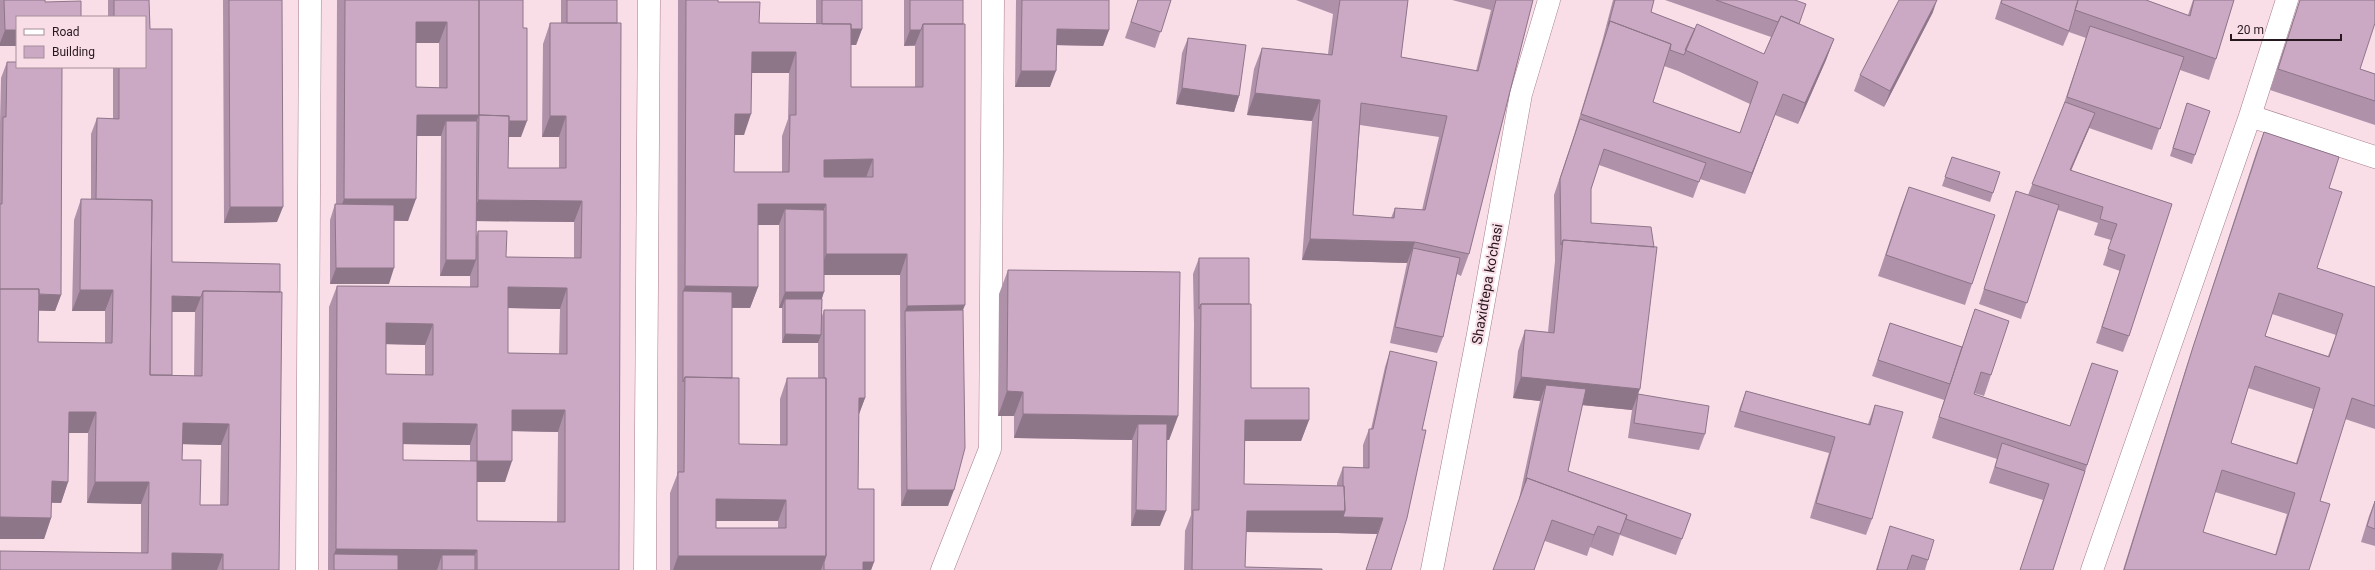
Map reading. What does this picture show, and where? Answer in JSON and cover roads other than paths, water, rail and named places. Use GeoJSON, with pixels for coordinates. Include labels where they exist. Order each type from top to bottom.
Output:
{"type":"FeatureCollection","features":[{"type":"Feature","properties":{"kind":"street"},"geometry":{"type":"LineString","coordinates":[[307,570],[310,0]]}},
{"type":"Feature","properties":{"kind":"street"},"geometry":{"type":"LineString","coordinates":[[645,570],[649,0]]}},
{"type":"Feature","properties":{"kind":"street"},"geometry":{"type":"LineString","coordinates":[[942,570],[990,449],[993,0]]}},
{"type":"Feature","properties":{"kind":"street","name":"Shaxidtepa ko'chasi"},"geometry":{"type":"LineString","coordinates":[[1432,570],[1478,334],[1521,94],[1550,0]]}},
{"type":"Feature","properties":{"kind":"street"},"geometry":{"type":"LineString","coordinates":[[2092,570],[2250,116],[2287,0]]}},
{"type":"Feature","properties":{"kind":"street"},"geometry":{"type":"LineString","coordinates":[[2250,116],[2375,157]]}}]}
